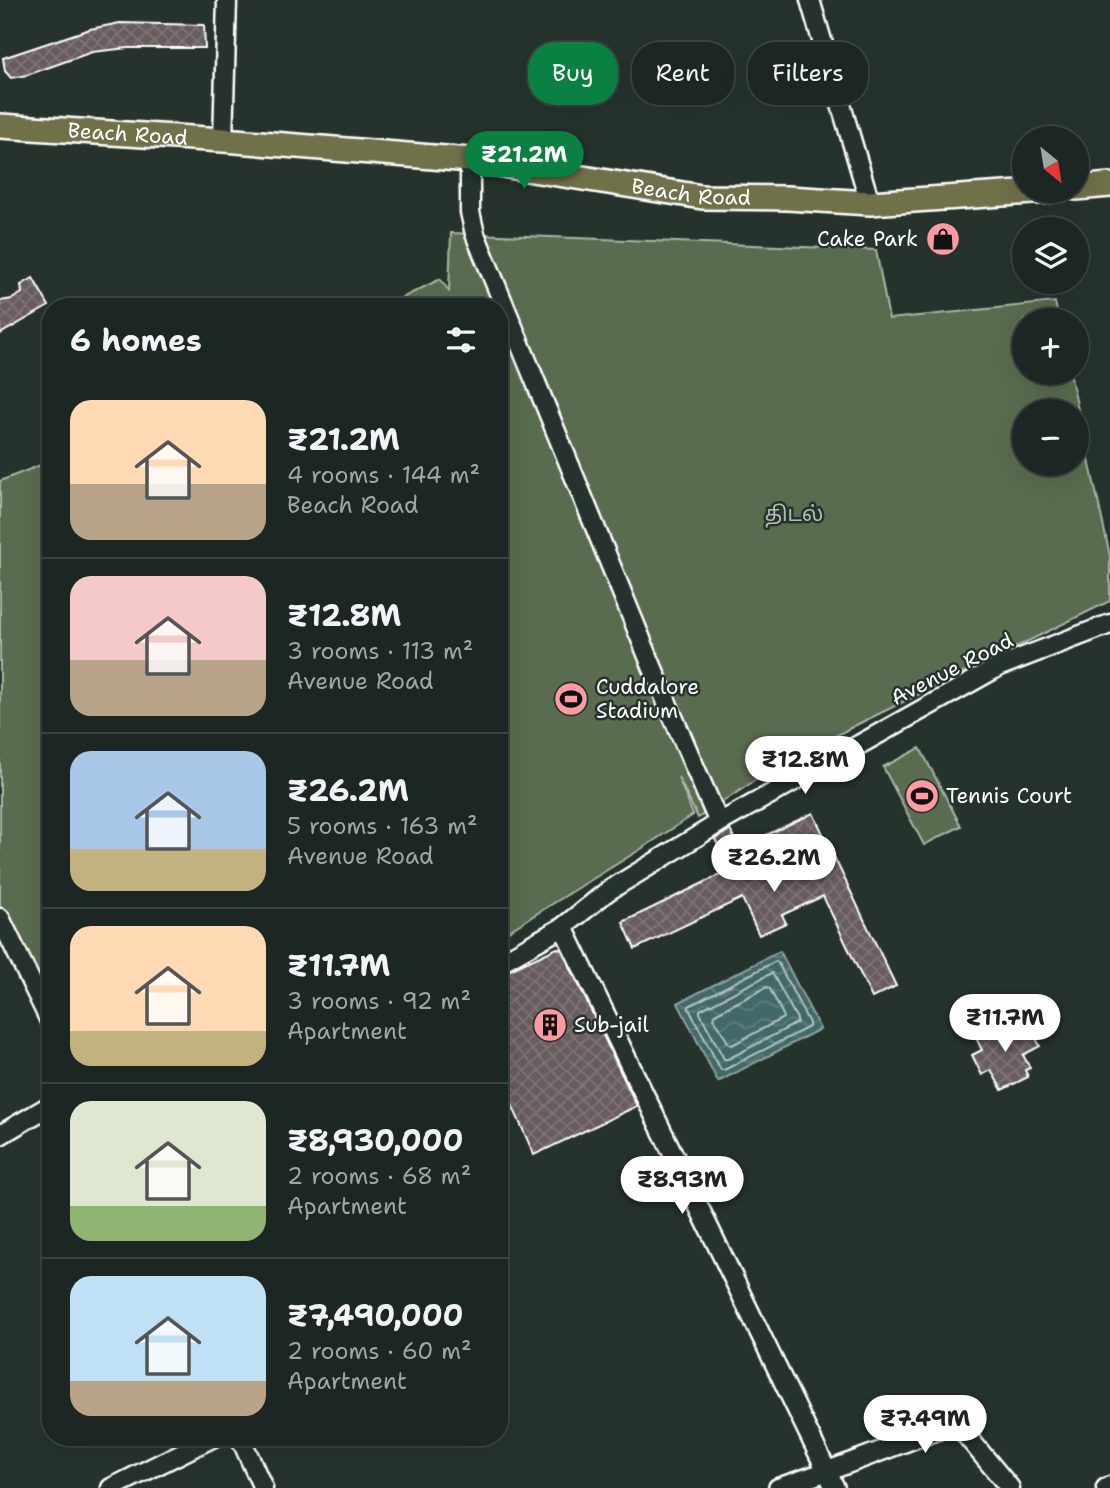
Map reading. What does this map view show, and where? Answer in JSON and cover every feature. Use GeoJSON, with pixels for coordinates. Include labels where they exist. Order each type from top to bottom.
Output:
{"type":"FeatureCollection","features":[{"type":"Feature","properties":{"kind":"main road","name":"Beach Road"},"geometry":{"type":"LineString","coordinates":[[0,126],[223,140],[470,160],[702,197],[870,203],[1012,193]]}},
{"type":"Feature","properties":{"kind":"main road"},"geometry":{"type":"LineString","coordinates":[[1089,187],[1110,186]]}},
{"type":"Feature","properties":{"kind":"street"},"geometry":{"type":"LineString","coordinates":[[223,140],[227,0]]}},
{"type":"Feature","properties":{"kind":"street"},"geometry":{"type":"LineString","coordinates":[[810,0],[870,203]]}},
{"type":"Feature","properties":{"kind":"street"},"geometry":{"type":"LineString","coordinates":[[470,160],[470,212],[475,234],[501,298]]}},
{"type":"Feature","properties":{"kind":"street"},"geometry":{"type":"LineString","coordinates":[[508,315],[719,823]]}},
{"type":"Feature","properties":{"kind":"street","name":"Avenue Road"},"geometry":{"type":"LineString","coordinates":[[508,958],[563,927],[608,891],[719,823],[1000,666],[1110,624]]}},
{"type":"Feature","properties":{"kind":"street"},"geometry":{"type":"LineString","coordinates":[[0,918],[42,1004]]}},
{"type":"Feature","properties":{"kind":"street"},"geometry":{"type":"LineString","coordinates":[[563,927],[832,1480]]}},
{"type":"Feature","properties":{"kind":"street"},"geometry":{"type":"LineString","coordinates":[[0,1135],[42,1110]]}},
{"type":"Feature","properties":{"kind":"street"},"geometry":{"type":"LineString","coordinates":[[778,1488],[832,1480],[956,1423],[1010,1488]]}},
{"type":"Feature","properties":{"kind":"street"},"geometry":{"type":"LineString","coordinates":[[111,1488],[196,1446]]}},
{"type":"Feature","properties":{"kind":"street"},"geometry":{"type":"LineString","coordinates":[[244,1446],[263,1488]]}},
{"type":"Feature","properties":{"kind":"green space","name":"திடல்"},"geometry":{"type":"Polygon","coordinates":[[[451,233],[876,250],[889,319],[1055,302],[1056,308],[1012,308],[1012,385],[1073,385],[1076,399],[1012,399],[1012,476],[1089,476],[1089,460],[1110,556],[1110,601],[856,725],[771,770],[698,818],[678,777],[693,815],[508,931],[508,298],[402,298],[440,279],[449,291],[451,233]]]}},
{"type":"Feature","properties":{"kind":"green space"},"geometry":{"type":"Polygon","coordinates":[[[42,465],[42,992],[0,915],[0,481],[42,465]]]}},
{"type":"Feature","properties":{"kind":"green space","name":"Tennis Court"},"geometry":{"type":"Polygon","coordinates":[[[920,748],[961,826],[924,845],[883,767],[920,748]]]}},
{"type":"Feature","properties":{"kind":"water"},"geometry":{"type":"Polygon","coordinates":[[[780,951],[820,1029],[718,1082],[678,1003],[780,951]]]}},
{"type":"Feature","properties":{"kind":"building"},"geometry":{"type":"Polygon","coordinates":[[[120,23],[204,25],[205,48],[128,48],[92,52],[27,75],[11,78],[5,71],[3,58],[90,29],[120,23]]]}},
{"type":"Feature","properties":{"kind":"building"},"geometry":{"type":"Polygon","coordinates":[[[33,278],[44,298],[42,298],[42,310],[0,334],[0,301],[12,299],[22,293],[21,285],[33,278]]]}},
{"type":"Feature","properties":{"kind":"building"},"geometry":{"type":"Polygon","coordinates":[[[813,813],[896,986],[872,998],[823,896],[782,915],[786,923],[759,935],[742,898],[635,949],[623,922],[730,870],[715,839],[730,830],[739,848],[813,813]]]}},
{"type":"Feature","properties":{"kind":"building","name":"Sub-jail"},"geometry":{"type":"Polygon","coordinates":[[[557,948],[562,950],[637,1106],[534,1155],[508,1096],[508,971],[557,948]]]}},
{"type":"Feature","properties":{"kind":"building"},"geometry":{"type":"Polygon","coordinates":[[[1006,1022],[1013,1035],[1030,1027],[1040,1046],[1023,1055],[1030,1068],[1025,1070],[1028,1077],[1002,1090],[991,1070],[982,1075],[972,1055],[982,1050],[976,1038],[1006,1022]]]}},
{"type":"Feature","properties":{"kind":"place","name":"Cake Park"},"geometry":{"type":"Point","coordinates":[943,239]}},
{"type":"Feature","properties":{"kind":"place","name":"Cuddalore Stadium"},"geometry":{"type":"Point","coordinates":[571,699]}},
{"type":"Feature","properties":{"kind":"place","name":"Tennis Court"},"geometry":{"type":"Point","coordinates":[922,796]}},
{"type":"Feature","properties":{"kind":"place","name":"Sub-jail"},"geometry":{"type":"Point","coordinates":[550,1025]}}]}
